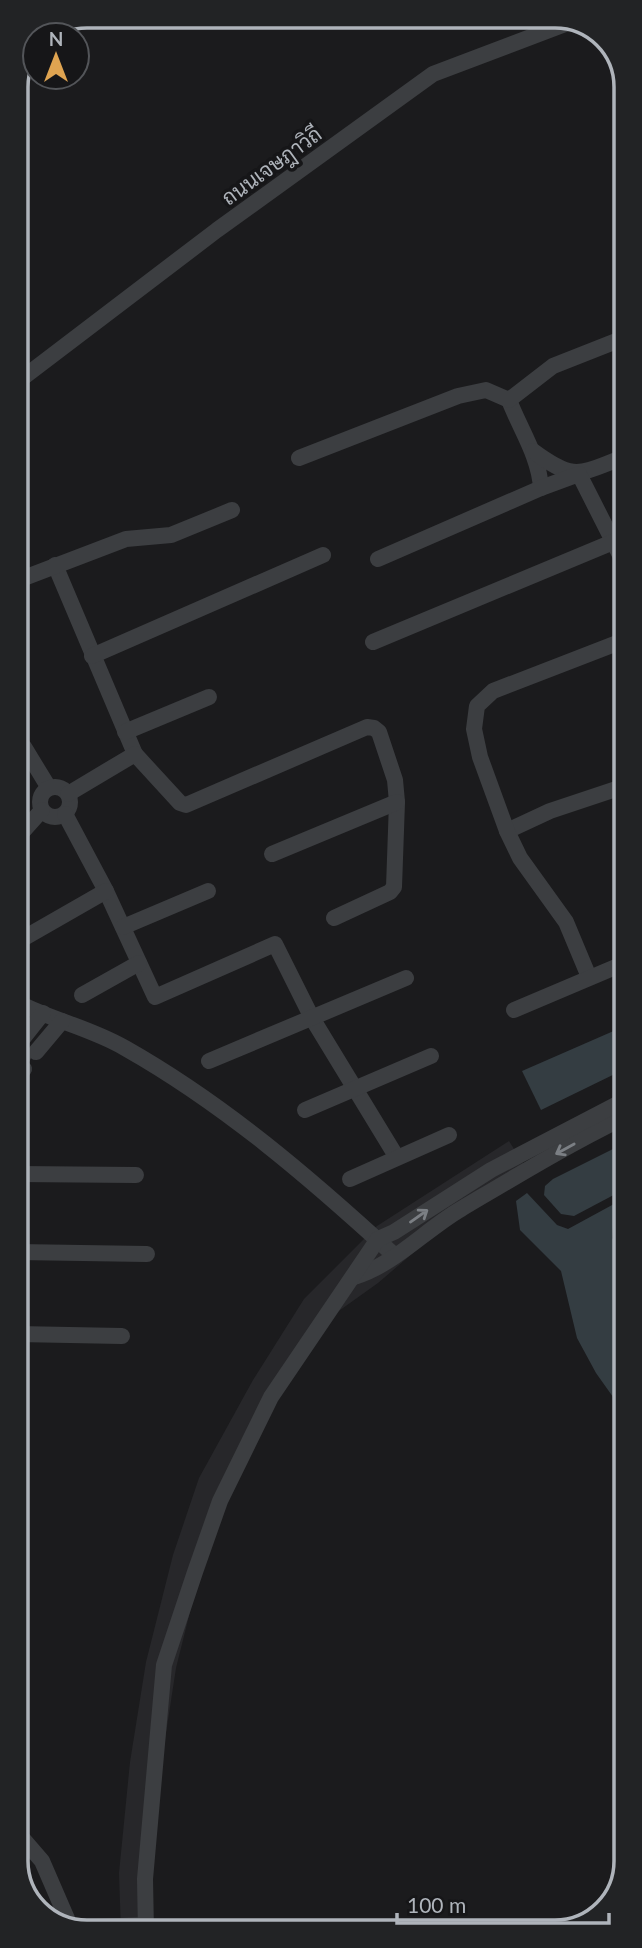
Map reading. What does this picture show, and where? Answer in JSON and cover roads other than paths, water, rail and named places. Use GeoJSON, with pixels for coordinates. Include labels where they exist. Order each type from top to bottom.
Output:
{"type":"FeatureCollection","features":[{"type":"Feature","properties":{"kind":"street","name":"ถนนเจษฎาวิถี"},"geometry":{"type":"LineString","coordinates":[[28,374],[217,230],[433,74],[555,28]]}},
{"type":"Feature","properties":{"kind":"street"},"geometry":{"type":"LineString","coordinates":[[509,400],[552,366],[614,342]]}},
{"type":"Feature","properties":{"kind":"street"},"geometry":{"type":"LineString","coordinates":[[299,458],[458,396],[486,390],[509,400],[533,451],[540,471],[541,488]]}},
{"type":"Feature","properties":{"kind":"street"},"geometry":{"type":"LineString","coordinates":[[533,451],[556,468],[579,474],[614,531]]}},
{"type":"Feature","properties":{"kind":"street"},"geometry":{"type":"LineString","coordinates":[[378,559],[541,488],[614,461]]}},
{"type":"Feature","properties":{"kind":"street"},"geometry":{"type":"LineString","coordinates":[[28,576],[126,539],[171,535],[232,510]]}},
{"type":"Feature","properties":{"kind":"street"},"geometry":{"type":"LineString","coordinates":[[373,642],[614,541]]}},
{"type":"Feature","properties":{"kind":"street"},"geometry":{"type":"LineString","coordinates":[[92,656],[323,555]]}},
{"type":"Feature","properties":{"kind":"street"},"geometry":{"type":"LineString","coordinates":[[55,565],[135,754],[180,803],[186,805],[367,727],[379,732],[395,780],[397,802],[394,887],[390,892],[334,918]]}},
{"type":"Feature","properties":{"kind":"street"},"geometry":{"type":"LineString","coordinates":[[589,977],[566,922],[520,858],[506,831],[480,757],[474,729],[477,706],[493,691],[614,644]]}},
{"type":"Feature","properties":{"kind":"street"},"geometry":{"type":"LineString","coordinates":[[125,732],[209,697]]}},
{"type":"Feature","properties":{"kind":"street"},"geometry":{"type":"LineString","coordinates":[[28,753],[50,788]]}},
{"type":"Feature","properties":{"kind":"street"},"geometry":{"type":"LineString","coordinates":[[65,814],[50,817],[42,810],[41,795],[50,788],[73,791],[135,754]]}},
{"type":"Feature","properties":{"kind":"street"},"geometry":{"type":"LineString","coordinates":[[506,831],[550,811],[614,790]]}},
{"type":"Feature","properties":{"kind":"street"},"geometry":{"type":"LineString","coordinates":[[65,814],[73,791]]}},
{"type":"Feature","properties":{"kind":"street"},"geometry":{"type":"LineString","coordinates":[[272,854],[397,802]]}},
{"type":"Feature","properties":{"kind":"street"},"geometry":{"type":"LineString","coordinates":[[28,826],[42,810]]}},
{"type":"Feature","properties":{"kind":"street"},"geometry":{"type":"LineString","coordinates":[[65,814],[106,891],[155,997],[275,944],[312,1018],[396,1156]]}},
{"type":"Feature","properties":{"kind":"street"},"geometry":{"type":"LineString","coordinates":[[28,936],[106,891]]}},
{"type":"Feature","properties":{"kind":"street"},"geometry":{"type":"LineString","coordinates":[[123,927],[208,891]]}},
{"type":"Feature","properties":{"kind":"street"},"geometry":{"type":"LineString","coordinates":[[82,995],[139,963]]}},
{"type":"Feature","properties":{"kind":"street"},"geometry":{"type":"LineString","coordinates":[[514,1010],[614,967]]}},
{"type":"Feature","properties":{"kind":"street"},"geometry":{"type":"LineString","coordinates":[[209,1061],[405,978]]}},
{"type":"Feature","properties":{"kind":"street"},"geometry":{"type":"LineString","coordinates":[[28,1007],[121,1045],[201,1093],[286,1159],[394,1255]]}},
{"type":"Feature","properties":{"kind":"street"},"geometry":{"type":"LineString","coordinates":[[28,1032],[43,1013]]}},
{"type":"Feature","properties":{"kind":"street"},"geometry":{"type":"LineString","coordinates":[[36,1052],[62,1021]]}},
{"type":"Feature","properties":{"kind":"street"},"geometry":{"type":"LineString","coordinates":[[305,1110],[431,1056]]}},
{"type":"Feature","properties":{"kind":"street"},"geometry":{"type":"LineString","coordinates":[[146,1920],[145,1879],[164,1665],[226,1489],[271,1398],[354,1277],[366,1252],[378,1238],[394,1232],[491,1170],[614,1106]]}},
{"type":"Feature","properties":{"kind":"street"},"geometry":{"type":"LineString","coordinates":[[354,1277],[385,1265],[394,1255],[498,1186],[614,1123]]}},
{"type":"Feature","properties":{"kind":"street"},"geometry":{"type":"LineString","coordinates":[[350,1179],[396,1156],[449,1135]]}},
{"type":"Feature","properties":{"kind":"street"},"geometry":{"type":"LineString","coordinates":[[491,1170],[490,1179],[498,1186]]}},
{"type":"Feature","properties":{"kind":"street"},"geometry":{"type":"LineString","coordinates":[[28,1174],[136,1175]]}},
{"type":"Feature","properties":{"kind":"street"},"geometry":{"type":"LineString","coordinates":[[28,1252],[147,1254]]}},
{"type":"Feature","properties":{"kind":"street"},"geometry":{"type":"LineString","coordinates":[[28,1334],[122,1336]]}},
{"type":"Feature","properties":{"kind":"street"},"geometry":{"type":"LineString","coordinates":[[28,1845],[42,1861],[67,1917]]}}]}
